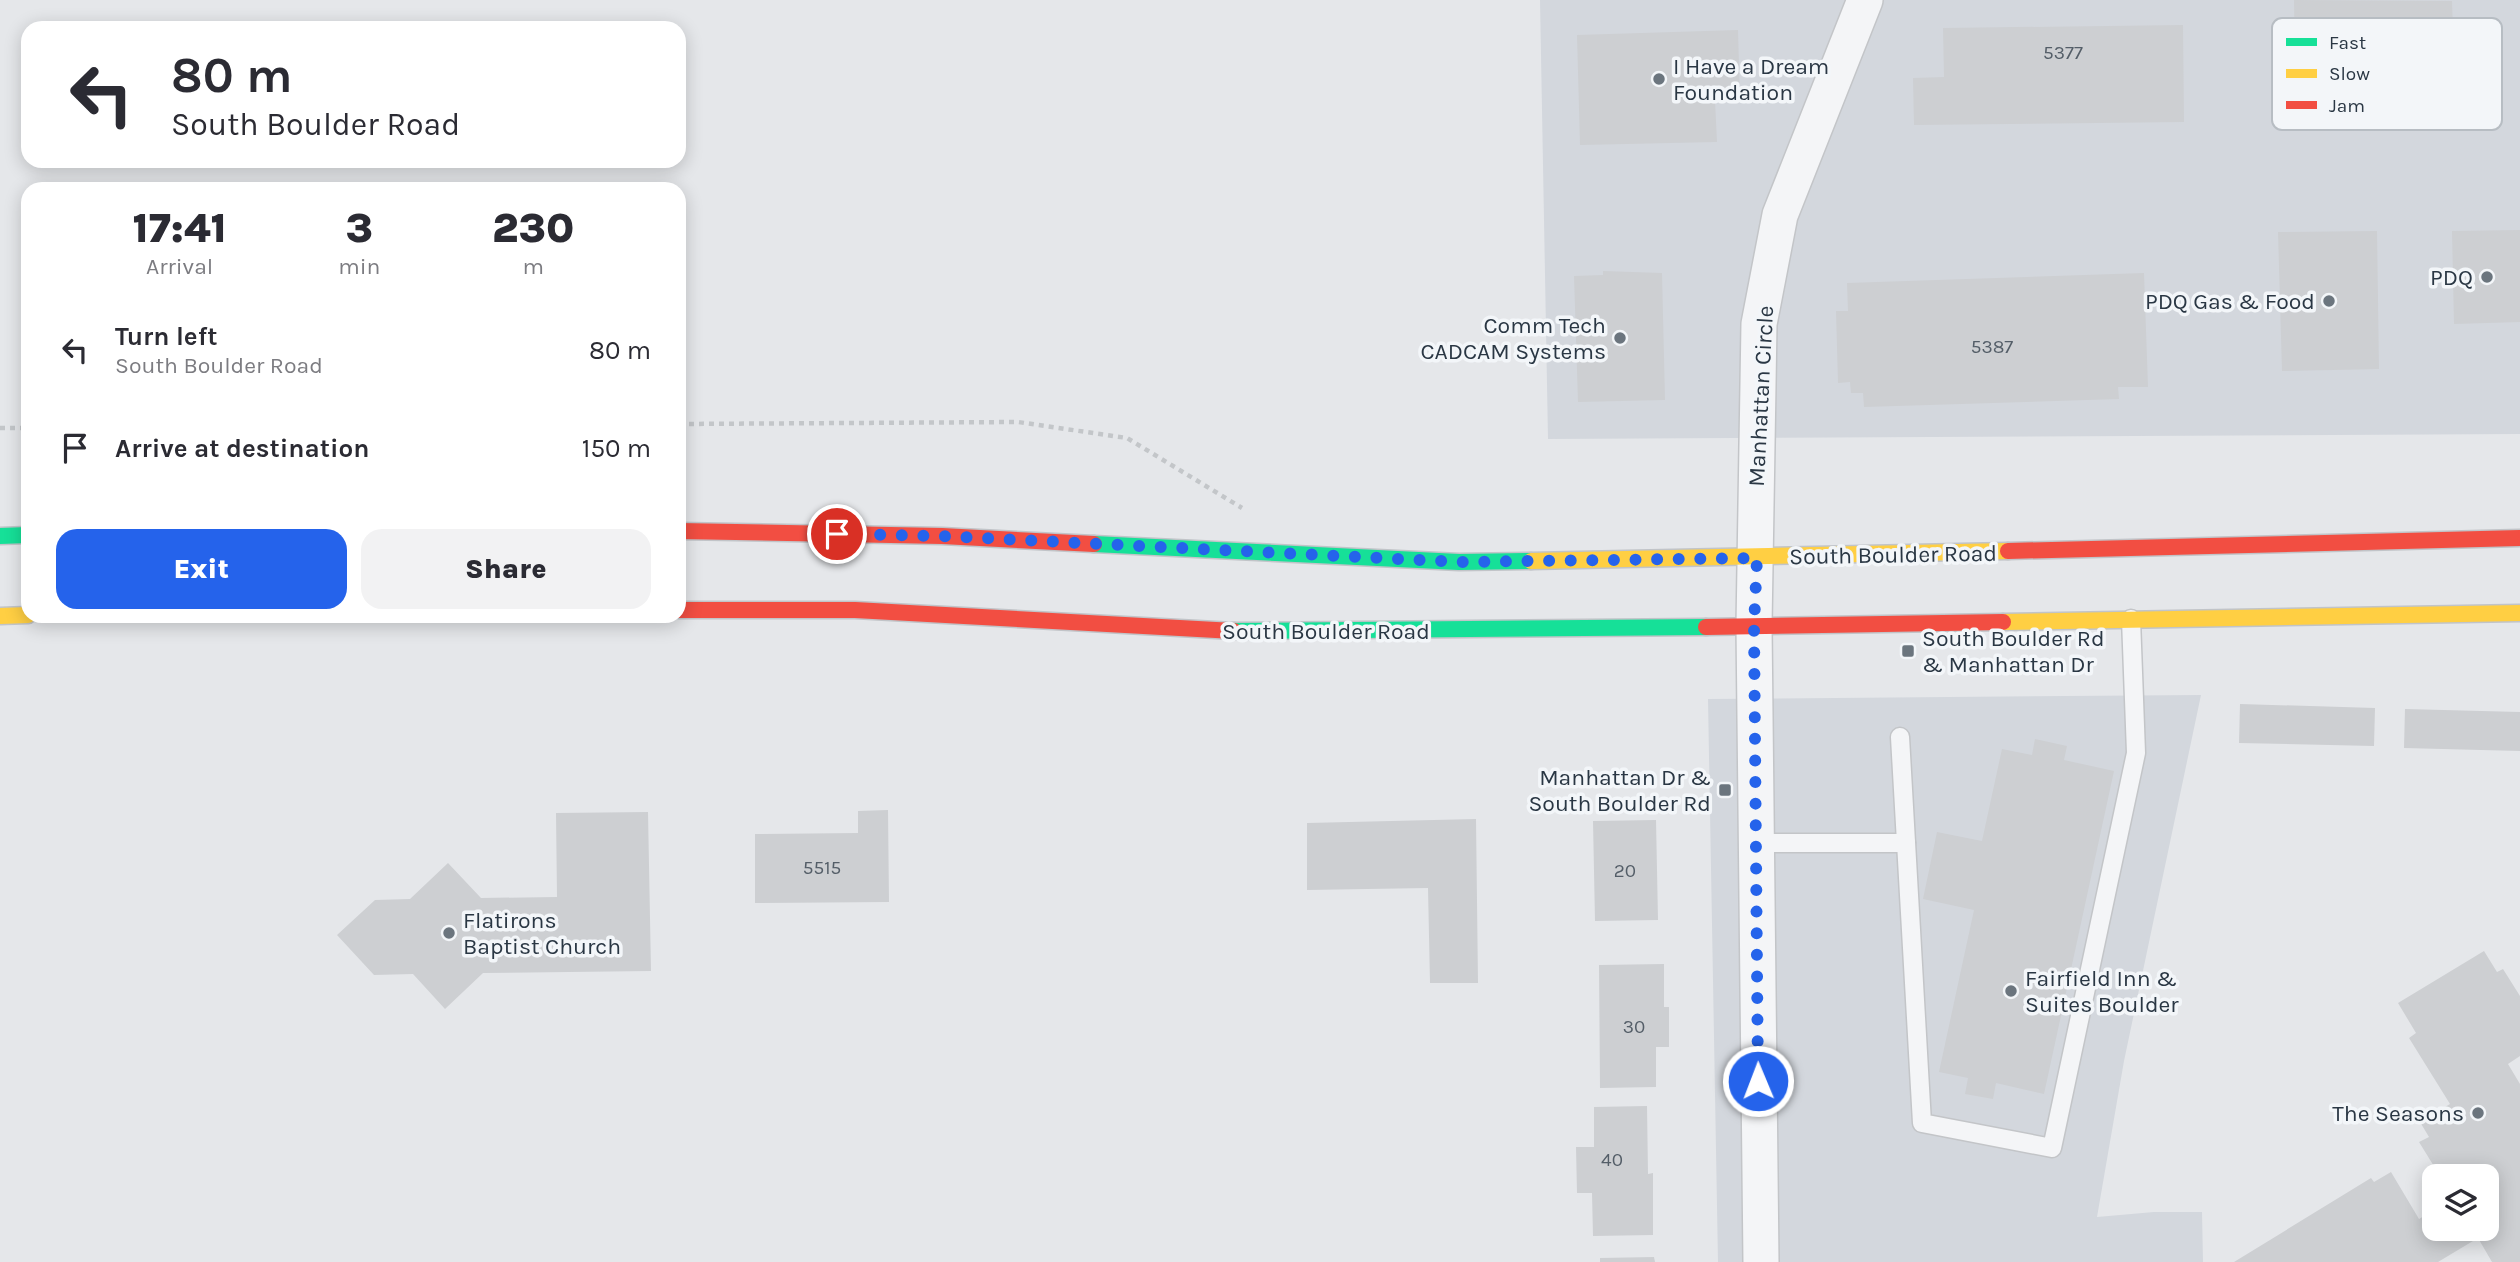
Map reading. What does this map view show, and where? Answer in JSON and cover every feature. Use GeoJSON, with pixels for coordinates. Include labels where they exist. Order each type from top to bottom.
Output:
{"type":"FeatureCollection","features":[{"type":"Feature","properties":{"kind":"main road","name":"South Boulder Road"},"geometry":{"type":"LineString","coordinates":[[686,531],[942,536],[1459,562],[1757,558],[2520,538]]}},
{"type":"Feature","properties":{"kind":"main road"},"geometry":{"type":"LineString","coordinates":[[0,536],[21,535]]}},
{"type":"Feature","properties":{"kind":"main road","name":"South Boulder Road"},"geometry":{"type":"LineString","coordinates":[[686,610],[855,610],[1221,631],[1458,631],[2520,612]]}},
{"type":"Feature","properties":{"kind":"main road"},"geometry":{"type":"LineString","coordinates":[[0,616],[21,615]]}},
{"type":"Feature","properties":{"kind":"street","name":"Manhattan Circle"},"geometry":{"type":"LineString","coordinates":[[1761,1262],[1754,626],[1757,558],[1755,434],[1759,324],[1780,215],[1865,0]]}},
{"type":"Feature","properties":{"kind":"lane"},"geometry":{"type":"LineString","coordinates":[[1900,737],[1922,1123],[2052,1148],[2136,753],[2131,619]]}},
{"type":"Feature","properties":{"kind":"lane"},"geometry":{"type":"LineString","coordinates":[[1756,843],[1906,843]]}},
{"type":"Feature","properties":{"kind":"path"},"geometry":{"type":"LineString","coordinates":[[686,424],[1018,422],[1128,438],[1243,509]]}},
{"type":"Feature","properties":{"kind":"path"},"geometry":{"type":"LineString","coordinates":[[0,428],[21,428]]}},
{"type":"Feature","properties":{"kind":"shaded area"},"geometry":{"type":"Polygon","coordinates":[[[1540,0],[2520,0],[2520,434],[1548,439],[1540,0]]]}},
{"type":"Feature","properties":{"kind":"shaded area"},"geometry":{"type":"Polygon","coordinates":[[[2201,695],[2124,1061],[2097,1217],[2154,1212],[2202,1212],[2203,1262],[1718,1262],[1708,699],[2201,695]]]}},
{"type":"Feature","properties":{"kind":"building"},"geometry":{"type":"Polygon","coordinates":[[[2294,0],[2452,1],[2453,18],[2294,18],[2294,0]]]}},
{"type":"Feature","properties":{"kind":"building"},"geometry":{"type":"Polygon","coordinates":[[[2183,25],[2184,122],[1914,125],[1913,78],[1944,77],[1943,28],[2183,25]]]}},
{"type":"Feature","properties":{"kind":"building","name":"I Have a Dream Foundation"},"geometry":{"type":"Polygon","coordinates":[[[1738,30],[1740,100],[1715,101],[1717,142],[1580,145],[1577,35],[1738,30]]]}},
{"type":"Feature","properties":{"kind":"building","name":"PDQ"},"geometry":{"type":"Polygon","coordinates":[[[2520,230],[2520,322],[2454,324],[2452,231],[2520,230]]]}},
{"type":"Feature","properties":{"kind":"building","name":"PDQ Gas & Food"},"geometry":{"type":"Polygon","coordinates":[[[2377,231],[2379,369],[2282,371],[2278,232],[2377,231]]]}},
{"type":"Feature","properties":{"kind":"building","name":"Comm Tech CADCAM Systems"},"geometry":{"type":"Polygon","coordinates":[[[1603,271],[1662,273],[1665,400],[1578,402],[1574,276],[1603,275],[1603,271]]]}},
{"type":"Feature","properties":{"kind":"building"},"geometry":{"type":"Polygon","coordinates":[[[2144,273],[2148,387],[2118,387],[2119,399],[1864,407],[1863,393],[1851,393],[1850,382],[1838,383],[1836,311],[1848,311],[1847,283],[2144,273]]]}},
{"type":"Feature","properties":{"kind":"building"},"geometry":{"type":"Polygon","coordinates":[[[2240,704],[2375,708],[2374,746],[2239,743],[2240,704]]]}},
{"type":"Feature","properties":{"kind":"building"},"geometry":{"type":"Polygon","coordinates":[[[2405,709],[2520,712],[2520,751],[2404,748],[2405,709]]]}},
{"type":"Feature","properties":{"kind":"building","name":"Fairfield Inn & Suites Boulder"},"geometry":{"type":"Polygon","coordinates":[[[2035,739],[2067,746],[2064,760],[2114,771],[2044,1094],[1996,1083],[1993,1099],[1965,1094],[1968,1078],[1939,1072],[1974,910],[1923,899],[1937,832],[1982,841],[2002,749],[2032,755],[2035,739]]]}},
{"type":"Feature","properties":{"kind":"building"},"geometry":{"type":"Polygon","coordinates":[[[888,810],[889,902],[755,903],[755,834],[858,833],[858,811],[888,810]]]}},
{"type":"Feature","properties":{"kind":"building"},"geometry":{"type":"Polygon","coordinates":[[[648,812],[651,971],[483,973],[445,1009],[413,974],[374,975],[337,935],[375,900],[410,899],[448,863],[481,898],[557,897],[556,813],[648,812]]]}},
{"type":"Feature","properties":{"kind":"building"},"geometry":{"type":"Polygon","coordinates":[[[1476,819],[1478,983],[1430,983],[1428,888],[1307,890],[1307,823],[1476,819]]]}},
{"type":"Feature","properties":{"kind":"building"},"geometry":{"type":"Polygon","coordinates":[[[1656,820],[1658,920],[1595,921],[1593,821],[1656,820]]]}},
{"type":"Feature","properties":{"kind":"building","name":"The Seasons"},"geometry":{"type":"Polygon","coordinates":[[[2484,951],[2497,972],[2503,969],[2520,996],[2520,1056],[2508,1064],[2520,1084],[2520,1262],[2492,1262],[2480,1241],[2499,1241],[2499,1164],[2433,1164],[2419,1142],[2429,1137],[2420,1122],[2450,1104],[2409,1038],[2416,1033],[2398,1003],[2484,951]]]}},
{"type":"Feature","properties":{"kind":"building"},"geometry":{"type":"Polygon","coordinates":[[[1664,964],[1664,1007],[1669,1007],[1669,1047],[1656,1047],[1656,1087],[1600,1088],[1599,965],[1664,964]]]}},
{"type":"Feature","properties":{"kind":"building"},"geometry":{"type":"Polygon","coordinates":[[[1647,1106],[1648,1174],[1653,1173],[1653,1235],[1593,1236],[1592,1193],[1577,1193],[1576,1147],[1594,1147],[1594,1107],[1647,1106]]]}},
{"type":"Feature","properties":{"kind":"building","name":"The Seasons"},"geometry":{"type":"Polygon","coordinates":[[[2391,1172],[2419,1219],[2422,1217],[2422,1241],[2473,1241],[2438,1262],[2234,1262],[2371,1178],[2374,1182],[2391,1172]]]}},
{"type":"Feature","properties":{"kind":"building"},"geometry":{"type":"Polygon","coordinates":[[[1654,1257],[1655,1262],[1600,1262],[1600,1258],[1654,1257]]]}},
{"type":"Feature","properties":{"kind":"traffic: fast"},"geometry":{"type":"LineString","coordinates":[[0,536],[21,535]]}},
{"type":"Feature","properties":{"kind":"traffic: fast"},"geometry":{"type":"LineString","coordinates":[[1094,544],[1459,562],[1531,561]]}},
{"type":"Feature","properties":{"kind":"traffic: fast"},"geometry":{"type":"LineString","coordinates":[[1234,631],[1706,627]]}},
{"type":"Feature","properties":{"kind":"traffic: slow"},"geometry":{"type":"LineString","coordinates":[[1531,561],[2008,551]]}},
{"type":"Feature","properties":{"kind":"traffic: slow"},"geometry":{"type":"LineString","coordinates":[[2003,622],[2520,613]]}},
{"type":"Feature","properties":{"kind":"traffic: slow"},"geometry":{"type":"LineString","coordinates":[[0,616],[21,615]]}},
{"type":"Feature","properties":{"kind":"traffic: jam"},"geometry":{"type":"LineString","coordinates":[[686,531],[942,536],[1094,544]]}},
{"type":"Feature","properties":{"kind":"traffic: jam"},"geometry":{"type":"LineString","coordinates":[[2008,551],[2520,538]]}},
{"type":"Feature","properties":{"kind":"traffic: jam"},"geometry":{"type":"LineString","coordinates":[[686,610],[855,610],[1234,631]]}},
{"type":"Feature","properties":{"kind":"traffic: jam"},"geometry":{"type":"LineString","coordinates":[[1706,627],[2003,622]]}},
{"type":"Feature","properties":{"kind":"place","name":"I Have a Dream Foundation"},"geometry":{"type":"Point","coordinates":[1659,79]}},
{"type":"Feature","properties":{"kind":"place","name":"PDQ"},"geometry":{"type":"Point","coordinates":[2487,277]}},
{"type":"Feature","properties":{"kind":"place","name":"PDQ Gas & Food"},"geometry":{"type":"Point","coordinates":[2329,301]}},
{"type":"Feature","properties":{"kind":"place","name":"Comm Tech CADCAM Systems"},"geometry":{"type":"Point","coordinates":[1620,338]}},
{"type":"Feature","properties":{"kind":"place","name":"South Boulder Rd & Manhattan Dr"},"geometry":{"type":"Point","coordinates":[1908,651]}},
{"type":"Feature","properties":{"kind":"place","name":"Manhattan Dr & South Boulder Rd"},"geometry":{"type":"Point","coordinates":[1725,790]}},
{"type":"Feature","properties":{"kind":"place","name":"Flatirons Baptist Church"},"geometry":{"type":"Point","coordinates":[449,933]}},
{"type":"Feature","properties":{"kind":"place","name":"Fairfield Inn & Suites Boulder"},"geometry":{"type":"Point","coordinates":[2011,991]}},
{"type":"Feature","properties":{"kind":"place","name":"The Seasons"},"geometry":{"type":"Point","coordinates":[2478,1113]}},
{"type":"Feature","properties":{"kind":"route"},"geometry":{"type":"LineString","coordinates":[[837,534],[942,536],[1459,562],[1757,558],[1754,626],[1757,708],[1758,1081]]}}]}
